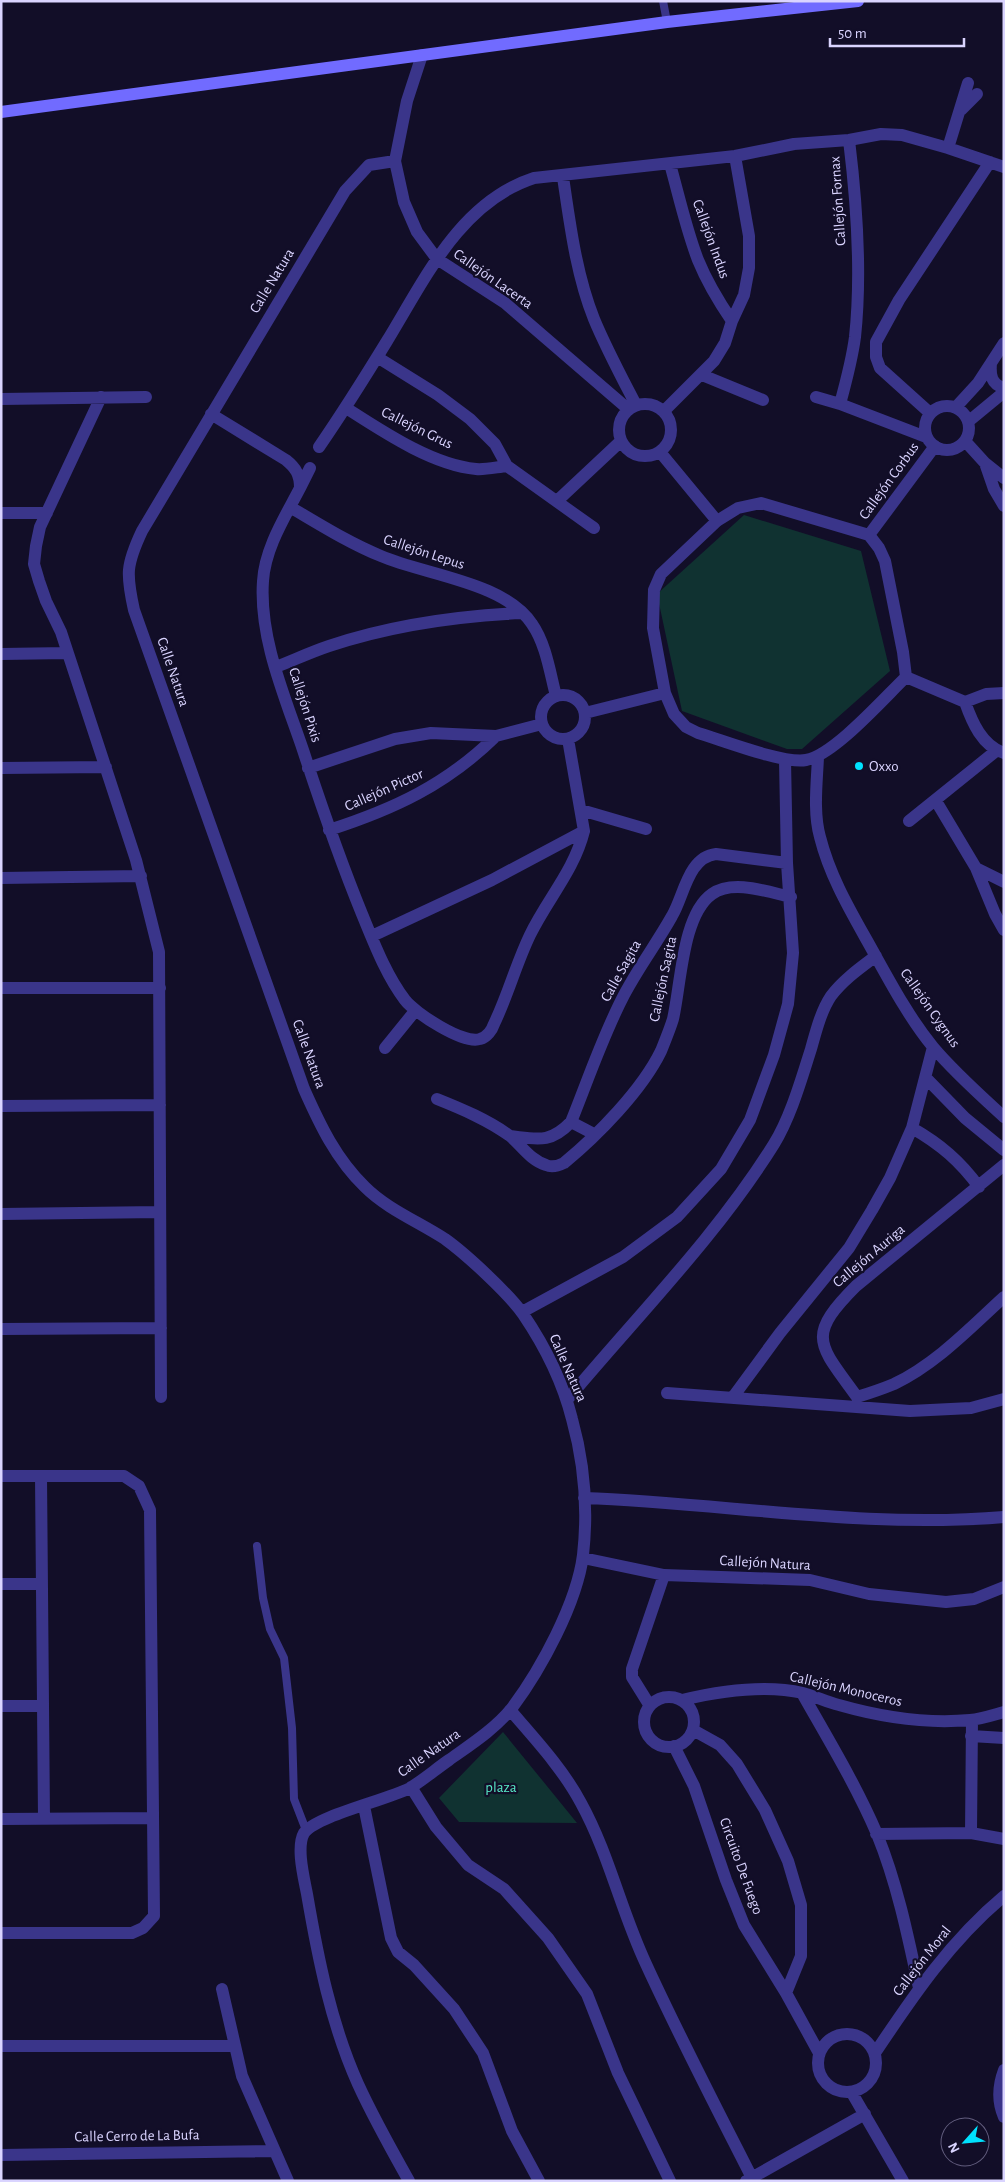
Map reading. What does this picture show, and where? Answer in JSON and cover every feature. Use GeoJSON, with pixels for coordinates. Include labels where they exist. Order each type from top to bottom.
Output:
{"type":"FeatureCollection","features":[{"type":"Feature","properties":{"kind":"main road"},"geometry":{"type":"LineString","coordinates":[[1,112],[668,22],[858,1]]}},
{"type":"Feature","properties":{"kind":"street"},"geometry":{"type":"LineString","coordinates":[[319,447],[378,357],[436,259],[417,232],[404,202],[395,161],[407,101],[422,55]]}},
{"type":"Feature","properties":{"kind":"street"},"geometry":{"type":"LineString","coordinates":[[948,148],[968,83]]}},
{"type":"Feature","properties":{"kind":"street"},"geometry":{"type":"LineString","coordinates":[[959,112],[977,94]]}},
{"type":"Feature","properties":{"kind":"street","name":"Callejón Fornax"},"geometry":{"type":"LineString","coordinates":[[840,404],[855,337],[857,284],[858,224],[849,140],[881,134],[902,135],[1004,167]]}},
{"type":"Feature","properties":{"kind":"street"},"geometry":{"type":"LineString","coordinates":[[670,164],[735,156],[794,144],[849,140]]}},
{"type":"Feature","properties":{"kind":"street","name":"Callejón Indus"},"geometry":{"type":"LineString","coordinates":[[664,411],[714,360],[725,343],[732,321],[744,295],[749,268],[749,236],[735,156]]}},
{"type":"Feature","properties":{"kind":"street","name":"Calle Natura"},"geometry":{"type":"LineString","coordinates":[[306,1830],[324,1820],[411,1787],[481,1737],[510,1710],[543,1660],[568,1609],[582,1558],[584,1498],[575,1433],[567,1400],[540,1342],[522,1312],[483,1272],[447,1241],[367,1189],[345,1166],[323,1132],[304,1090],[134,610],[127,578],[132,553],[142,531],[345,191],[369,165],[395,161]]}},
{"type":"Feature","properties":{"kind":"street"},"geometry":{"type":"LineString","coordinates":[[930,413],[880,368],[876,357],[876,342],[899,300],[990,162]]}},
{"type":"Feature","properties":{"kind":"street","name":"Callejón Indus"},"geometry":{"type":"LineString","coordinates":[[670,164],[698,260],[714,294],[732,321]]}},
{"type":"Feature","properties":{"kind":"street","name":"Callejón Lacerta"},"geometry":{"type":"LineString","coordinates":[[632,407],[505,303],[436,259],[468,220],[493,198],[515,184],[534,178],[670,164]]}},
{"type":"Feature","properties":{"kind":"street"},"geometry":{"type":"LineString","coordinates":[[563,176],[578,269],[593,318],[632,407]]}},
{"type":"Feature","properties":{"kind":"street"},"geometry":{"type":"LineString","coordinates":[[956,407],[978,383],[1004,343]]}},
{"type":"Feature","properties":{"kind":"street"},"geometry":{"type":"LineString","coordinates":[[378,357],[438,395],[470,419],[495,444],[507,466],[594,528]]}},
{"type":"Feature","properties":{"kind":"street"},"geometry":{"type":"LineString","coordinates":[[991,363],[992,380],[996,385],[1004,388]]}},
{"type":"Feature","properties":{"kind":"street"},"geometry":{"type":"LineString","coordinates":[[702,374],[763,400]]}},
{"type":"Feature","properties":{"kind":"street"},"geometry":{"type":"LineString","coordinates":[[969,421],[1004,392]]}},
{"type":"Feature","properties":{"kind":"street"},"geometry":{"type":"LineString","coordinates":[[101,397],[40,527],[34,564],[46,601],[61,632],[106,767],[141,876],[160,952],[161,1397]]}},
{"type":"Feature","properties":{"kind":"street"},"geometry":{"type":"LineString","coordinates":[[1,399],[146,397]]}},
{"type":"Feature","properties":{"kind":"street"},"geometry":{"type":"LineString","coordinates":[[816,397],[840,404],[931,441],[943,450],[951,450],[965,441],[970,428],[966,415],[956,407],[942,406],[930,413],[926,420],[931,441]]}},
{"type":"Feature","properties":{"kind":"street"},"geometry":{"type":"LineString","coordinates":[[646,403],[664,411],[670,421],[671,432],[668,444],[660,452],[649,456],[638,455],[628,450],[621,441],[619,424],[632,407],[646,403]]}},
{"type":"Feature","properties":{"kind":"street","name":"Callejón Grus"},"geometry":{"type":"LineString","coordinates":[[346,408],[412,446],[445,462],[477,470],[507,466]]}},
{"type":"Feature","properties":{"kind":"street"},"geometry":{"type":"LineString","coordinates":[[211,414],[286,460],[296,470],[300,485]]}},
{"type":"Feature","properties":{"kind":"street"},"geometry":{"type":"LineString","coordinates":[[557,500],[621,441]]}},
{"type":"Feature","properties":{"kind":"street","name":"Callejón Corbus"},"geometry":{"type":"LineString","coordinates":[[869,535],[931,441]]}},
{"type":"Feature","properties":{"kind":"street"},"geometry":{"type":"LineString","coordinates":[[965,441],[985,463],[1004,478]]}},
{"type":"Feature","properties":{"kind":"street"},"geometry":{"type":"LineString","coordinates":[[660,452],[717,521]]}},
{"type":"Feature","properties":{"kind":"street"},"geometry":{"type":"LineString","coordinates":[[985,463],[994,489],[1004,506],[1004,514]]}},
{"type":"Feature","properties":{"kind":"street","name":"Callejón Pixis"},"geometry":{"type":"LineString","coordinates":[[310,468],[272,542],[262,580],[265,623],[276,667],[329,830],[372,936],[393,980],[415,1011],[473,1040],[481,1039],[488,1034],[494,1025],[513,973],[531,932],[553,893],[571,868],[580,849],[584,831],[568,739]]}},
{"type":"Feature","properties":{"kind":"street"},"geometry":{"type":"LineString","coordinates":[[761,503],[869,535],[879,548],[885,561],[903,652],[906,677],[840,740],[818,757],[806,760],[785,760],[698,733],[686,727],[674,714],[665,693],[653,628],[654,590],[661,574],[717,521],[738,508],[761,503]]}},
{"type":"Feature","properties":{"kind":"street","name":"Callejón Lepus"},"geometry":{"type":"LineString","coordinates":[[290,507],[380,556],[417,570],[473,584],[490,591],[522,613],[532,624],[540,641],[556,696]]}},
{"type":"Feature","properties":{"kind":"street"},"geometry":{"type":"LineString","coordinates":[[1,513],[47,514]]}},
{"type":"Feature","properties":{"kind":"street"},"geometry":{"type":"LineString","coordinates":[[276,667],[329,646],[391,628],[448,619],[522,613]]}},
{"type":"Feature","properties":{"kind":"street"},"geometry":{"type":"LineString","coordinates":[[1,654],[68,653]]}},
{"type":"Feature","properties":{"kind":"street"},"geometry":{"type":"LineString","coordinates":[[906,677],[965,702],[977,729],[985,741],[1000,752],[909,821]]}},
{"type":"Feature","properties":{"kind":"street"},"geometry":{"type":"LineString","coordinates":[[585,713],[665,693]]}},
{"type":"Feature","properties":{"kind":"street"},"geometry":{"type":"LineString","coordinates":[[965,702],[986,694],[1004,694]]}},
{"type":"Feature","properties":{"kind":"street"},"geometry":{"type":"LineString","coordinates":[[565,695],[574,698],[581,704],[585,713],[582,730],[576,736],[568,739],[552,736],[542,724],[542,710],[550,699],[556,696],[565,695]]}},
{"type":"Feature","properties":{"kind":"street","name":"Callejón Pictor"},"geometry":{"type":"LineString","coordinates":[[308,768],[395,739],[431,733],[496,736],[542,724]]}},
{"type":"Feature","properties":{"kind":"street","name":"Callejón Pictor"},"geometry":{"type":"LineString","coordinates":[[329,830],[410,800],[459,769],[496,736]]}},
{"type":"Feature","properties":{"kind":"street","name":"Callejón Cygnus"},"geometry":{"type":"LineString","coordinates":[[818,757],[816,794],[821,843],[829,868],[842,896],[903,1004],[933,1047],[967,1083],[1004,1117]]}},
{"type":"Feature","properties":{"kind":"street"},"geometry":{"type":"LineString","coordinates":[[522,1312],[623,1257],[677,1217],[721,1169],[750,1120],[774,1055],[788,1004],[793,953],[791,897],[787,863],[785,760]]}},
{"type":"Feature","properties":{"kind":"street"},"geometry":{"type":"LineString","coordinates":[[1,768],[106,767]]}},
{"type":"Feature","properties":{"kind":"street"},"geometry":{"type":"LineString","coordinates":[[936,801],[976,868],[995,914],[1004,930]]}},
{"type":"Feature","properties":{"kind":"street"},"geometry":{"type":"LineString","coordinates":[[581,810],[646,829]]}},
{"type":"Feature","properties":{"kind":"street"},"geometry":{"type":"LineString","coordinates":[[372,936],[492,880],[584,831]]}},
{"type":"Feature","properties":{"kind":"street","name":"Calle Sagita"},"geometry":{"type":"LineString","coordinates":[[510,1136],[552,1138],[571,1122],[624,995],[673,915],[693,871],[700,861],[708,855],[732,855],[787,863]]}},
{"type":"Feature","properties":{"kind":"street"},"geometry":{"type":"LineString","coordinates":[[976,868],[1004,882]]}},
{"type":"Feature","properties":{"kind":"street"},"geometry":{"type":"LineString","coordinates":[[1,878],[141,876]]}},
{"type":"Feature","properties":{"kind":"street","name":"Callejón Sagita"},"geometry":{"type":"LineString","coordinates":[[437,1099],[468,1112],[510,1136],[539,1162],[548,1166],[556,1166],[575,1153],[623,1105],[644,1079],[660,1052],[673,1020],[691,925],[704,902],[713,894],[723,889],[749,889],[791,897]]}},
{"type":"Feature","properties":{"kind":"street"},"geometry":{"type":"LineString","coordinates":[[673,915],[691,925]]}},
{"type":"Feature","properties":{"kind":"street"},"geometry":{"type":"LineString","coordinates":[[567,1400],[702,1243],[742,1191],[775,1142],[792,1103],[819,1022],[831,997],[850,976],[876,956]]}},
{"type":"Feature","properties":{"kind":"street"},"geometry":{"type":"LineString","coordinates":[[1,988],[160,988]]}},
{"type":"Feature","properties":{"kind":"street"},"geometry":{"type":"LineString","coordinates":[[385,1048],[415,1011]]}},
{"type":"Feature","properties":{"kind":"street","name":"Callejón Auriga"},"geometry":{"type":"LineString","coordinates":[[733,1397],[780,1333],[849,1248],[890,1178],[912,1128],[933,1047]]}},
{"type":"Feature","properties":{"kind":"street"},"geometry":{"type":"LineString","coordinates":[[926,1078],[965,1118],[1004,1150]]}},
{"type":"Feature","properties":{"kind":"street"},"geometry":{"type":"LineString","coordinates":[[1,1106],[160,1105]]}},
{"type":"Feature","properties":{"kind":"street"},"geometry":{"type":"LineString","coordinates":[[571,1122],[594,1134]]}},
{"type":"Feature","properties":{"kind":"street"},"geometry":{"type":"LineString","coordinates":[[912,1128],[947,1150],[964,1166],[979,1187]]}},
{"type":"Feature","properties":{"kind":"street","name":"Callejón Auriga"},"geometry":{"type":"LineString","coordinates":[[860,1402],[835,1368],[826,1351],[822,1335],[826,1321],[836,1306],[856,1286],[1004,1165]]}},
{"type":"Feature","properties":{"kind":"street"},"geometry":{"type":"LineString","coordinates":[[1,1214],[160,1212]]}},
{"type":"Feature","properties":{"kind":"street"},"geometry":{"type":"LineString","coordinates":[[860,1402],[913,1373],[948,1348],[1004,1297]]}},
{"type":"Feature","properties":{"kind":"street"},"geometry":{"type":"LineString","coordinates":[[1,1329],[161,1328]]}},
{"type":"Feature","properties":{"kind":"street"},"geometry":{"type":"LineString","coordinates":[[667,1392],[733,1397],[860,1402],[910,1411],[971,1408],[1004,1399]]}},
{"type":"Feature","properties":{"kind":"street"},"geometry":{"type":"LineString","coordinates":[[1,1476],[124,1476],[139,1486],[150,1510],[154,1916],[143,1928],[132,1933],[1,1933]]}},
{"type":"Feature","properties":{"kind":"street"},"geometry":{"type":"LineString","coordinates":[[41,1476],[44,1819]]}},
{"type":"Feature","properties":{"kind":"street"},"geometry":{"type":"LineString","coordinates":[[584,1498],[642,1500],[843,1518],[906,1521],[1004,1517]]}},
{"type":"Feature","properties":{"kind":"street","name":"Callejón Natura"},"geometry":{"type":"LineString","coordinates":[[582,1558],[664,1575],[810,1580],[869,1594],[946,1602],[974,1599],[1004,1587]]}},
{"type":"Feature","properties":{"kind":"street"},"geometry":{"type":"LineString","coordinates":[[650,1706],[632,1677],[632,1669],[664,1575]]}},
{"type":"Feature","properties":{"kind":"street"},"geometry":{"type":"LineString","coordinates":[[1,1584],[42,1584]]}},
{"type":"Feature","properties":{"kind":"street","name":"Callejón Monoceros"},"geometry":{"type":"LineString","coordinates":[[682,1700],[710,1693],[737,1690],[768,1690],[802,1693],[838,1705],[887,1717],[926,1721],[972,1720],[1004,1712]]}},
{"type":"Feature","properties":{"kind":"street"},"geometry":{"type":"LineString","coordinates":[[802,1693],[851,1782],[876,1834],[894,1884],[919,1988]]}},
{"type":"Feature","properties":{"kind":"street"},"geometry":{"type":"LineString","coordinates":[[665,1697],[674,1697],[682,1700],[693,1713],[693,1730],[689,1738],[674,1746],[665,1746],[650,1738],[645,1722],[646,1713],[650,1706],[657,1700],[665,1697]]}},
{"type":"Feature","properties":{"kind":"street"},"geometry":{"type":"LineString","coordinates":[[1,1706],[42,1706]]}},
{"type":"Feature","properties":{"kind":"street"},"geometry":{"type":"LineString","coordinates":[[510,1710],[559,1768],[581,1801],[600,1843],[626,1918],[646,1964],[756,2178],[865,2114]]}},
{"type":"Feature","properties":{"kind":"street"},"geometry":{"type":"LineString","coordinates":[[971,1833],[972,1720]]}},
{"type":"Feature","properties":{"kind":"street"},"geometry":{"type":"LineString","coordinates":[[693,1730],[720,1746],[737,1764],[765,1810],[788,1861],[801,1905],[801,1956],[786,1993]]}},
{"type":"Feature","properties":{"kind":"street"},"geometry":{"type":"LineString","coordinates":[[972,1736],[1004,1738]]}},
{"type":"Feature","properties":{"kind":"street","name":"Circuito De Fuego"},"geometry":{"type":"LineString","coordinates":[[674,1746],[694,1786],[726,1880],[744,1925],[786,1993],[819,2053]]}},
{"type":"Feature","properties":{"kind":"street"},"geometry":{"type":"LineString","coordinates":[[411,1787],[436,1827],[468,1865],[504,1889],[542,1931],[587,1994],[618,2073],[670,2181]]}},
{"type":"Feature","properties":{"kind":"street"},"geometry":{"type":"LineString","coordinates":[[364,1806],[391,1938],[398,1952],[414,1965],[454,2008],[483,2053],[512,2131],[539,2181]]}},
{"type":"Feature","properties":{"kind":"street"},"geometry":{"type":"LineString","coordinates":[[1,1819],[153,1818]]}},
{"type":"Feature","properties":{"kind":"street"},"geometry":{"type":"LineString","coordinates":[[306,1830],[301,1840],[301,1859],[316,1945],[333,2016],[357,2083],[409,2181]]}},
{"type":"Feature","properties":{"kind":"street"},"geometry":{"type":"LineString","coordinates":[[876,1834],[971,1833],[1004,1839]]}},
{"type":"Feature","properties":{"kind":"street","name":"Callejón Moral"},"geometry":{"type":"LineString","coordinates":[[875,2053],[919,1988],[960,1937],[1004,1896]]}},
{"type":"Feature","properties":{"kind":"street"},"geometry":{"type":"LineString","coordinates":[[222,1989],[242,2076],[288,2181]]}},
{"type":"Feature","properties":{"kind":"street"},"geometry":{"type":"LineString","coordinates":[[842,2034],[852,2034],[862,2038],[870,2044],[875,2053],[877,2063],[875,2073],[870,2082],[862,2089],[852,2093],[837,2091],[824,2083],[818,2069],[819,2053],[824,2044],[842,2034]]}},
{"type":"Feature","properties":{"kind":"street"},"geometry":{"type":"LineString","coordinates":[[1,2046],[234,2046]]}},
{"type":"Feature","properties":{"kind":"street"},"geometry":{"type":"LineString","coordinates":[[1003,2076],[998,2099],[1004,2117]]}},
{"type":"Feature","properties":{"kind":"street"},"geometry":{"type":"LineString","coordinates":[[852,2093],[903,2181]]}},
{"type":"Feature","properties":{"kind":"street","name":"Calle Cerro de La Bufa"},"geometry":{"type":"LineString","coordinates":[[1,2155],[274,2151]]}},
{"type":"Feature","properties":{"kind":"lane"},"geometry":{"type":"LineString","coordinates":[[663,1],[668,22]]}},
{"type":"Feature","properties":{"kind":"lane"},"geometry":{"type":"LineString","coordinates":[[257,1546],[262,1598],[270,1629],[284,1658],[292,1728],[294,1799],[306,1830]]}},
{"type":"Feature","properties":{"kind":"green space"},"geometry":{"type":"Polygon","coordinates":[[[744,515],[861,551],[890,671],[802,749],[787,749],[682,711],[657,594],[744,515]]]}},
{"type":"Feature","properties":{"kind":"green space","name":"plaza"},"geometry":{"type":"Polygon","coordinates":[[[503,1732],[577,1823],[459,1822],[439,1798],[503,1732]]]}},
{"type":"Feature","properties":{"kind":"place","name":"Oxxo"},"geometry":{"type":"Point","coordinates":[859,766]}}]}
